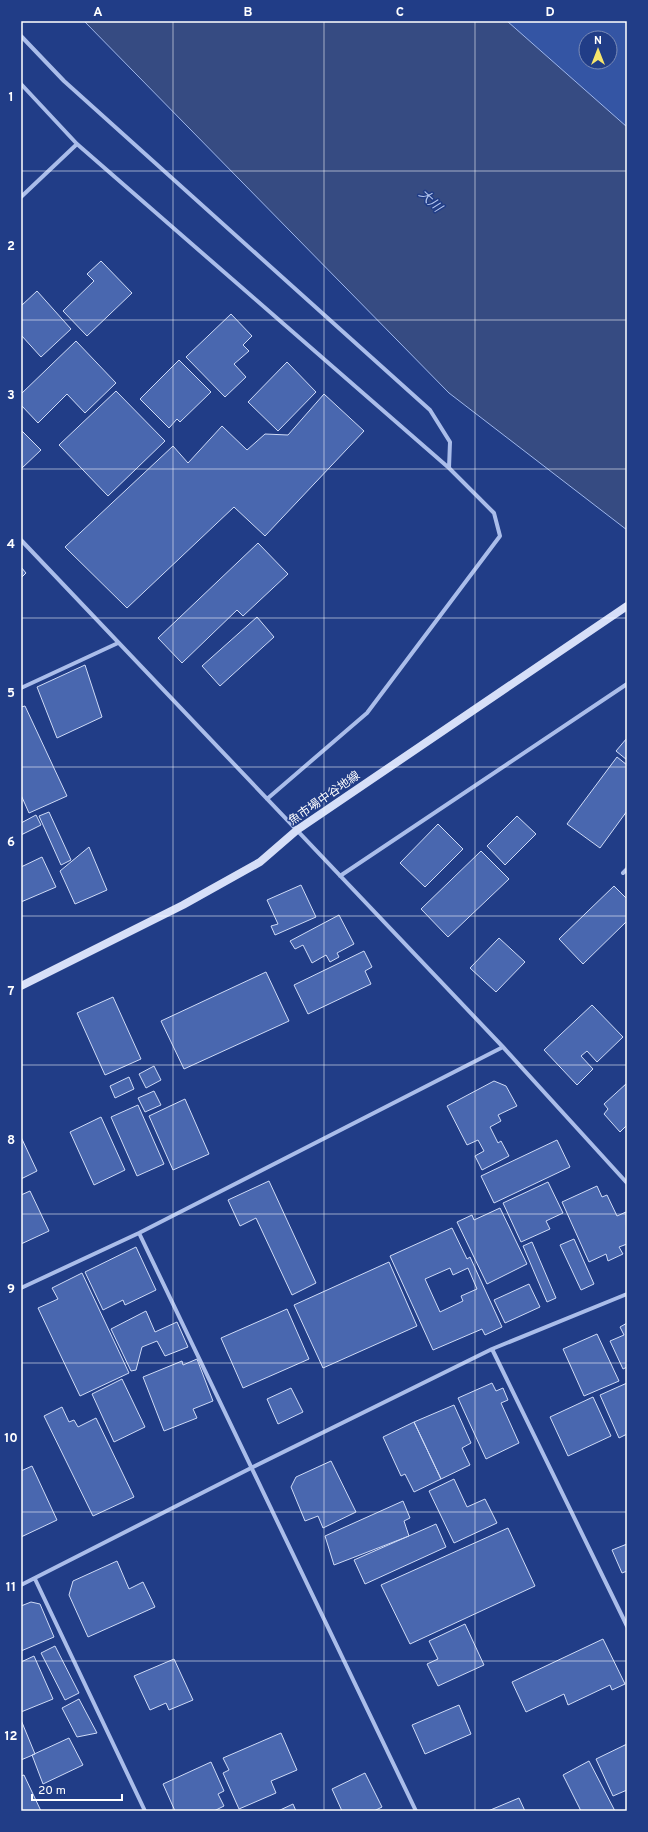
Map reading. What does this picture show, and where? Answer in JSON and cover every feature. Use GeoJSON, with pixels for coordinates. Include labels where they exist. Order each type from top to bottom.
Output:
{"type":"FeatureCollection","features":[{"type":"Feature","properties":{"kind":"street"},"geometry":{"type":"LineString","coordinates":[[21,36],[64,81],[430,410],[450,442],[449,468]]}},
{"type":"Feature","properties":{"kind":"street"},"geometry":{"type":"LineString","coordinates":[[21,84],[77,144],[449,468],[494,514],[500,536],[367,713],[267,799]]}},
{"type":"Feature","properties":{"kind":"street"},"geometry":{"type":"LineString","coordinates":[[21,197],[77,144]]}},
{"type":"Feature","properties":{"kind":"street"},"geometry":{"type":"LineString","coordinates":[[21,540],[503,1047],[627,1183]]}},
{"type":"Feature","properties":{"kind":"street","name":"魚市場中谷地線"},"geometry":{"type":"LineString","coordinates":[[21,986],[183,905],[260,862],[297,830],[627,606]]}},
{"type":"Feature","properties":{"kind":"street"},"geometry":{"type":"LineString","coordinates":[[21,688],[118,643]]}},
{"type":"Feature","properties":{"kind":"street"},"geometry":{"type":"LineString","coordinates":[[340,876],[627,684]]}},
{"type":"Feature","properties":{"kind":"street"},"geometry":{"type":"LineString","coordinates":[[623,873],[627,869]]}},
{"type":"Feature","properties":{"kind":"street"},"geometry":{"type":"LineString","coordinates":[[21,1288],[139,1233],[503,1047]]}},
{"type":"Feature","properties":{"kind":"street"},"geometry":{"type":"LineString","coordinates":[[139,1233],[416,1811]]}},
{"type":"Feature","properties":{"kind":"street"},"geometry":{"type":"LineString","coordinates":[[21,1585],[251,1468],[492,1349],[627,1294]]}},
{"type":"Feature","properties":{"kind":"street"},"geometry":{"type":"LineString","coordinates":[[492,1349],[627,1626]]}},
{"type":"Feature","properties":{"kind":"street"},"geometry":{"type":"LineString","coordinates":[[34,1578],[145,1811]]}},
{"type":"Feature","properties":{"kind":"shaded area"},"geometry":{"type":"Polygon","coordinates":[[[500,21],[627,21],[627,130],[500,21]]]}},
{"type":"Feature","properties":{"kind":"water","name":"大川"},"geometry":{"type":"Polygon","coordinates":[[[84,21],[507,21],[627,127],[627,530],[449,393],[84,21]]]}},
{"type":"Feature","properties":{"kind":"building"},"geometry":{"type":"Polygon","coordinates":[[[101,261],[132,293],[87,336],[63,311],[94,281],[87,274],[101,261]]]}},
{"type":"Feature","properties":{"kind":"building"},"geometry":{"type":"Polygon","coordinates":[[[37,291],[71,329],[41,357],[21,335],[21,306],[37,291]]]}},
{"type":"Feature","properties":{"kind":"building"},"geometry":{"type":"Polygon","coordinates":[[[231,314],[252,336],[243,345],[249,351],[234,364],[246,377],[225,397],[186,357],[231,314]]]}},
{"type":"Feature","properties":{"kind":"building"},"geometry":{"type":"Polygon","coordinates":[[[76,341],[116,383],[85,413],[67,394],[38,423],[21,405],[21,394],[76,341]]]}},
{"type":"Feature","properties":{"kind":"building"},"geometry":{"type":"Polygon","coordinates":[[[179,360],[211,392],[180,422],[177,419],[169,428],[140,399],[179,360]]]}},
{"type":"Feature","properties":{"kind":"building"},"geometry":{"type":"Polygon","coordinates":[[[287,362],[316,392],[278,431],[248,402],[287,362]]]}},
{"type":"Feature","properties":{"kind":"building"},"geometry":{"type":"Polygon","coordinates":[[[116,391],[165,441],[108,496],[59,445],[116,391]]]}},
{"type":"Feature","properties":{"kind":"building"},"geometry":{"type":"Polygon","coordinates":[[[324,394],[364,431],[265,536],[234,507],[127,608],[65,547],[173,446],[188,463],[222,426],[247,450],[265,434],[288,435],[324,394]]]}},
{"type":"Feature","properties":{"kind":"building"},"geometry":{"type":"Polygon","coordinates":[[[21,430],[41,450],[21,469],[21,430]]]}},
{"type":"Feature","properties":{"kind":"building"},"geometry":{"type":"Polygon","coordinates":[[[258,543],[288,574],[243,616],[237,610],[182,663],[158,638],[258,543]]]}},
{"type":"Feature","properties":{"kind":"building"},"geometry":{"type":"Polygon","coordinates":[[[21,567],[26,573],[21,578],[21,567]]]}},
{"type":"Feature","properties":{"kind":"building"},"geometry":{"type":"Polygon","coordinates":[[[257,617],[274,637],[220,686],[202,666],[257,617]]]}},
{"type":"Feature","properties":{"kind":"building"},"geometry":{"type":"Polygon","coordinates":[[[85,665],[102,717],[57,738],[37,687],[85,665]]]}},
{"type":"Feature","properties":{"kind":"building"},"geometry":{"type":"Polygon","coordinates":[[[25,706],[67,796],[29,813],[21,795],[21,707],[25,706]]]}},
{"type":"Feature","properties":{"kind":"building"},"geometry":{"type":"Polygon","coordinates":[[[627,738],[627,760],[616,751],[627,738]]]}},
{"type":"Feature","properties":{"kind":"building"},"geometry":{"type":"Polygon","coordinates":[[[617,757],[627,765],[627,811],[600,848],[567,824],[617,757]]]}},
{"type":"Feature","properties":{"kind":"building"},"geometry":{"type":"Polygon","coordinates":[[[49,812],[71,860],[61,865],[39,816],[49,812]]]}},
{"type":"Feature","properties":{"kind":"building"},"geometry":{"type":"Polygon","coordinates":[[[36,815],[41,825],[21,835],[21,823],[36,815]]]}},
{"type":"Feature","properties":{"kind":"building"},"geometry":{"type":"Polygon","coordinates":[[[517,816],[536,834],[505,865],[487,846],[517,816]]]}},
{"type":"Feature","properties":{"kind":"building"},"geometry":{"type":"Polygon","coordinates":[[[438,824],[463,849],[425,887],[400,863],[438,824]]]}},
{"type":"Feature","properties":{"kind":"building"},"geometry":{"type":"Polygon","coordinates":[[[89,847],[107,890],[75,904],[60,871],[89,847]]]}},
{"type":"Feature","properties":{"kind":"building"},"geometry":{"type":"Polygon","coordinates":[[[481,851],[509,879],[448,937],[421,909],[481,851]]]}},
{"type":"Feature","properties":{"kind":"building"},"geometry":{"type":"Polygon","coordinates":[[[42,857],[56,887],[21,902],[21,867],[42,857]]]}},
{"type":"Feature","properties":{"kind":"building"},"geometry":{"type":"Polygon","coordinates":[[[301,885],[316,917],[275,935],[271,926],[278,924],[267,900],[301,885]]]}},
{"type":"Feature","properties":{"kind":"building"},"geometry":{"type":"Polygon","coordinates":[[[614,886],[627,899],[627,921],[583,964],[559,939],[614,886]]]}},
{"type":"Feature","properties":{"kind":"building"},"geometry":{"type":"Polygon","coordinates":[[[339,915],[354,944],[337,953],[339,957],[330,962],[326,955],[312,963],[303,945],[295,949],[290,941],[339,915]]]}},
{"type":"Feature","properties":{"kind":"building"},"geometry":{"type":"Polygon","coordinates":[[[499,938],[525,962],[496,992],[470,968],[499,938]]]}},
{"type":"Feature","properties":{"kind":"building"},"geometry":{"type":"Polygon","coordinates":[[[364,951],[372,967],[365,971],[371,984],[308,1014],[294,985],[364,951]]]}},
{"type":"Feature","properties":{"kind":"building"},"geometry":{"type":"Polygon","coordinates":[[[266,972],[289,1021],[184,1069],[161,1021],[266,972]]]}},
{"type":"Feature","properties":{"kind":"building"},"geometry":{"type":"Polygon","coordinates":[[[113,997],[141,1059],[105,1075],[77,1013],[113,997]]]}},
{"type":"Feature","properties":{"kind":"building"},"geometry":{"type":"Polygon","coordinates":[[[592,1005],[623,1037],[597,1062],[587,1051],[581,1056],[593,1069],[577,1085],[544,1050],[592,1005]]]}},
{"type":"Feature","properties":{"kind":"building"},"geometry":{"type":"Polygon","coordinates":[[[154,1066],[161,1080],[146,1088],[139,1074],[154,1066]]]}},
{"type":"Feature","properties":{"kind":"building"},"geometry":{"type":"Polygon","coordinates":[[[129,1077],[134,1089],[115,1098],[110,1086],[129,1077]]]}},
{"type":"Feature","properties":{"kind":"building"},"geometry":{"type":"Polygon","coordinates":[[[494,1081],[506,1086],[517,1106],[498,1115],[501,1121],[490,1127],[498,1143],[501,1141],[509,1156],[482,1170],[475,1156],[484,1151],[478,1140],[467,1145],[447,1106],[494,1081]]]}},
{"type":"Feature","properties":{"kind":"building"},"geometry":{"type":"Polygon","coordinates":[[[627,1083],[627,1128],[626,1126],[620,1132],[604,1114],[608,1109],[604,1104],[627,1083]]]}},
{"type":"Feature","properties":{"kind":"building"},"geometry":{"type":"Polygon","coordinates":[[[154,1091],[161,1105],[145,1112],[138,1098],[154,1091]]]}},
{"type":"Feature","properties":{"kind":"building"},"geometry":{"type":"Polygon","coordinates":[[[185,1099],[209,1154],[173,1170],[149,1116],[185,1099]]]}},
{"type":"Feature","properties":{"kind":"building"},"geometry":{"type":"Polygon","coordinates":[[[138,1105],[164,1164],[137,1176],[111,1117],[138,1105]]]}},
{"type":"Feature","properties":{"kind":"building"},"geometry":{"type":"Polygon","coordinates":[[[101,1117],[125,1170],[94,1185],[70,1132],[101,1117]]]}},
{"type":"Feature","properties":{"kind":"building"},"geometry":{"type":"Polygon","coordinates":[[[21,1137],[37,1171],[21,1179],[21,1137]]]}},
{"type":"Feature","properties":{"kind":"building"},"geometry":{"type":"Polygon","coordinates":[[[557,1140],[570,1167],[494,1203],[481,1176],[557,1140]]]}},
{"type":"Feature","properties":{"kind":"building"},"geometry":{"type":"Polygon","coordinates":[[[269,1181],[316,1283],[292,1295],[256,1218],[240,1226],[228,1200],[269,1181]]]}},
{"type":"Feature","properties":{"kind":"building"},"geometry":{"type":"Polygon","coordinates":[[[548,1182],[563,1213],[546,1221],[550,1229],[521,1242],[503,1203],[548,1182]]]}},
{"type":"Feature","properties":{"kind":"building"},"geometry":{"type":"Polygon","coordinates":[[[597,1186],[602,1197],[607,1195],[617,1216],[626,1212],[627,1244],[619,1247],[623,1254],[608,1261],[606,1254],[589,1262],[562,1202],[597,1186]]]}},
{"type":"Feature","properties":{"kind":"building"},"geometry":{"type":"Polygon","coordinates":[[[30,1191],[49,1231],[21,1244],[21,1195],[30,1191]]]}},
{"type":"Feature","properties":{"kind":"building"},"geometry":{"type":"Polygon","coordinates":[[[500,1208],[527,1264],[487,1284],[457,1222],[472,1215],[474,1220],[500,1208]]]}},
{"type":"Feature","properties":{"kind":"building"},"geometry":{"type":"Polygon","coordinates":[[[452,1228],[467,1259],[470,1257],[502,1327],[485,1335],[482,1329],[433,1350],[390,1256],[452,1228]],[[450,1268],[425,1279],[440,1312],[463,1301],[461,1296],[477,1289],[468,1268],[453,1275],[450,1268]]]}},
{"type":"Feature","properties":{"kind":"building"},"geometry":{"type":"Polygon","coordinates":[[[574,1239],[594,1284],[581,1290],[560,1245],[574,1239]]]}},
{"type":"Feature","properties":{"kind":"building"},"geometry":{"type":"Polygon","coordinates":[[[532,1242],[556,1298],[547,1302],[523,1246],[532,1242]]]}},
{"type":"Feature","properties":{"kind":"building"},"geometry":{"type":"Polygon","coordinates":[[[136,1247],[156,1290],[125,1305],[123,1300],[103,1310],[85,1272],[136,1247]]]}},
{"type":"Feature","properties":{"kind":"building"},"geometry":{"type":"Polygon","coordinates":[[[389,1262],[417,1326],[323,1368],[294,1305],[389,1262]]]}},
{"type":"Feature","properties":{"kind":"building"},"geometry":{"type":"Polygon","coordinates":[[[82,1273],[129,1373],[80,1396],[38,1308],[58,1299],[52,1288],[82,1273]]]}},
{"type":"Feature","properties":{"kind":"building"},"geometry":{"type":"Polygon","coordinates":[[[529,1284],[540,1307],[505,1323],[494,1300],[529,1284]]]}},
{"type":"Feature","properties":{"kind":"building"},"geometry":{"type":"Polygon","coordinates":[[[287,1309],[309,1359],[243,1388],[221,1338],[287,1309]]]}},
{"type":"Feature","properties":{"kind":"building"},"geometry":{"type":"Polygon","coordinates":[[[146,1311],[155,1332],[177,1322],[188,1347],[165,1356],[157,1341],[142,1347],[136,1370],[131,1371],[111,1329],[146,1311]]]}},
{"type":"Feature","properties":{"kind":"building"},"geometry":{"type":"Polygon","coordinates":[[[627,1323],[627,1367],[623,1369],[610,1341],[624,1335],[620,1327],[627,1323]]]}},
{"type":"Feature","properties":{"kind":"building"},"geometry":{"type":"Polygon","coordinates":[[[597,1334],[619,1381],[584,1396],[563,1349],[597,1334]]]}},
{"type":"Feature","properties":{"kind":"building"},"geometry":{"type":"Polygon","coordinates":[[[197,1359],[213,1401],[193,1409],[197,1418],[164,1431],[143,1377],[182,1361],[183,1365],[197,1359]]]}},
{"type":"Feature","properties":{"kind":"building"},"geometry":{"type":"Polygon","coordinates":[[[122,1379],[145,1427],[114,1442],[92,1394],[122,1379]]]}},
{"type":"Feature","properties":{"kind":"building"},"geometry":{"type":"Polygon","coordinates":[[[492,1383],[496,1391],[503,1388],[508,1400],[501,1403],[519,1443],[486,1459],[458,1398],[492,1383]]]}},
{"type":"Feature","properties":{"kind":"building"},"geometry":{"type":"Polygon","coordinates":[[[627,1383],[627,1434],[619,1438],[600,1395],[627,1383]]]}},
{"type":"Feature","properties":{"kind":"building"},"geometry":{"type":"Polygon","coordinates":[[[291,1388],[303,1412],[278,1424],[267,1399],[291,1388]]]}},
{"type":"Feature","properties":{"kind":"building"},"geometry":{"type":"Polygon","coordinates":[[[593,1397],[611,1436],[568,1456],[550,1417],[593,1397]]]}},
{"type":"Feature","properties":{"kind":"building"},"geometry":{"type":"Polygon","coordinates":[[[454,1405],[471,1443],[462,1448],[470,1465],[441,1479],[414,1422],[454,1405]]]}},
{"type":"Feature","properties":{"kind":"building"},"geometry":{"type":"Polygon","coordinates":[[[62,1407],[69,1422],[74,1420],[78,1427],[96,1418],[134,1497],[93,1516],[44,1416],[62,1407]]]}},
{"type":"Feature","properties":{"kind":"building"},"geometry":{"type":"Polygon","coordinates":[[[414,1422],[441,1479],[414,1492],[405,1474],[401,1476],[383,1437],[414,1422]]]}},
{"type":"Feature","properties":{"kind":"building"},"geometry":{"type":"Polygon","coordinates":[[[331,1461],[356,1512],[323,1528],[318,1516],[305,1521],[291,1487],[296,1477],[331,1461]]]}},
{"type":"Feature","properties":{"kind":"building"},"geometry":{"type":"Polygon","coordinates":[[[32,1466],[57,1520],[21,1537],[21,1471],[32,1466]]]}},
{"type":"Feature","properties":{"kind":"building"},"geometry":{"type":"Polygon","coordinates":[[[454,1479],[467,1507],[485,1499],[497,1523],[454,1543],[429,1491],[454,1479]]]}},
{"type":"Feature","properties":{"kind":"building"},"geometry":{"type":"Polygon","coordinates":[[[403,1501],[410,1518],[404,1521],[409,1536],[334,1565],[325,1536],[403,1501]]]}},
{"type":"Feature","properties":{"kind":"building"},"geometry":{"type":"Polygon","coordinates":[[[436,1524],[446,1547],[365,1584],[354,1560],[436,1524]]]}},
{"type":"Feature","properties":{"kind":"building"},"geometry":{"type":"Polygon","coordinates":[[[508,1528],[535,1586],[410,1644],[381,1585],[508,1528]]]}},
{"type":"Feature","properties":{"kind":"building"},"geometry":{"type":"Polygon","coordinates":[[[627,1544],[627,1571],[622,1573],[612,1550],[627,1544]]]}},
{"type":"Feature","properties":{"kind":"building"},"geometry":{"type":"Polygon","coordinates":[[[117,1561],[129,1589],[143,1582],[155,1607],[88,1637],[69,1595],[73,1581],[117,1561]]]}},
{"type":"Feature","properties":{"kind":"building"},"geometry":{"type":"Polygon","coordinates":[[[31,1602],[40,1604],[54,1637],[21,1651],[21,1606],[31,1602]]]}},
{"type":"Feature","properties":{"kind":"building"},"geometry":{"type":"Polygon","coordinates":[[[465,1624],[484,1665],[438,1686],[427,1664],[438,1659],[429,1641],[465,1624]]]}},
{"type":"Feature","properties":{"kind":"building"},"geometry":{"type":"Polygon","coordinates":[[[603,1639],[625,1684],[612,1690],[610,1685],[568,1705],[564,1694],[526,1712],[512,1682],[603,1639]]]}},
{"type":"Feature","properties":{"kind":"building"},"geometry":{"type":"Polygon","coordinates":[[[55,1646],[79,1693],[65,1700],[41,1653],[55,1646]]]}},
{"type":"Feature","properties":{"kind":"building"},"geometry":{"type":"Polygon","coordinates":[[[34,1656],[53,1699],[21,1712],[21,1662],[34,1656]]]}},
{"type":"Feature","properties":{"kind":"building"},"geometry":{"type":"Polygon","coordinates":[[[174,1659],[193,1700],[169,1710],[166,1703],[150,1710],[134,1676],[174,1659]]]}},
{"type":"Feature","properties":{"kind":"building"},"geometry":{"type":"Polygon","coordinates":[[[79,1699],[97,1733],[77,1737],[62,1708],[79,1699]]]}},
{"type":"Feature","properties":{"kind":"building"},"geometry":{"type":"Polygon","coordinates":[[[459,1705],[471,1734],[425,1754],[412,1725],[459,1705]]]}},
{"type":"Feature","properties":{"kind":"building"},"geometry":{"type":"Polygon","coordinates":[[[21,1720],[35,1754],[21,1760],[21,1720]]]}},
{"type":"Feature","properties":{"kind":"building"},"geometry":{"type":"Polygon","coordinates":[[[281,1733],[297,1770],[271,1781],[276,1793],[239,1809],[223,1773],[229,1770],[223,1758],[281,1733]]]}},
{"type":"Feature","properties":{"kind":"building"},"geometry":{"type":"Polygon","coordinates":[[[69,1738],[83,1765],[43,1784],[32,1755],[69,1738]]]}},
{"type":"Feature","properties":{"kind":"building"},"geometry":{"type":"Polygon","coordinates":[[[627,1744],[627,1790],[613,1796],[596,1759],[627,1744]]]}},
{"type":"Feature","properties":{"kind":"building"},"geometry":{"type":"Polygon","coordinates":[[[589,1761],[615,1811],[581,1811],[563,1775],[589,1761]]]}},
{"type":"Feature","properties":{"kind":"building"},"geometry":{"type":"Polygon","coordinates":[[[211,1762],[224,1791],[218,1794],[224,1806],[214,1811],[175,1811],[163,1784],[211,1762]]]}},
{"type":"Feature","properties":{"kind":"building"},"geometry":{"type":"Polygon","coordinates":[[[365,1773],[382,1807],[374,1811],[342,1811],[332,1789],[365,1773]]]}},
{"type":"Feature","properties":{"kind":"building"},"geometry":{"type":"Polygon","coordinates":[[[24,1775],[41,1811],[21,1811],[21,1776],[24,1775]]]}},
{"type":"Feature","properties":{"kind":"building"},"geometry":{"type":"Polygon","coordinates":[[[519,1798],[525,1811],[488,1811],[519,1798]]]}},
{"type":"Feature","properties":{"kind":"building"},"geometry":{"type":"Polygon","coordinates":[[[293,1804],[296,1811],[278,1811],[293,1804]]]}}]}
